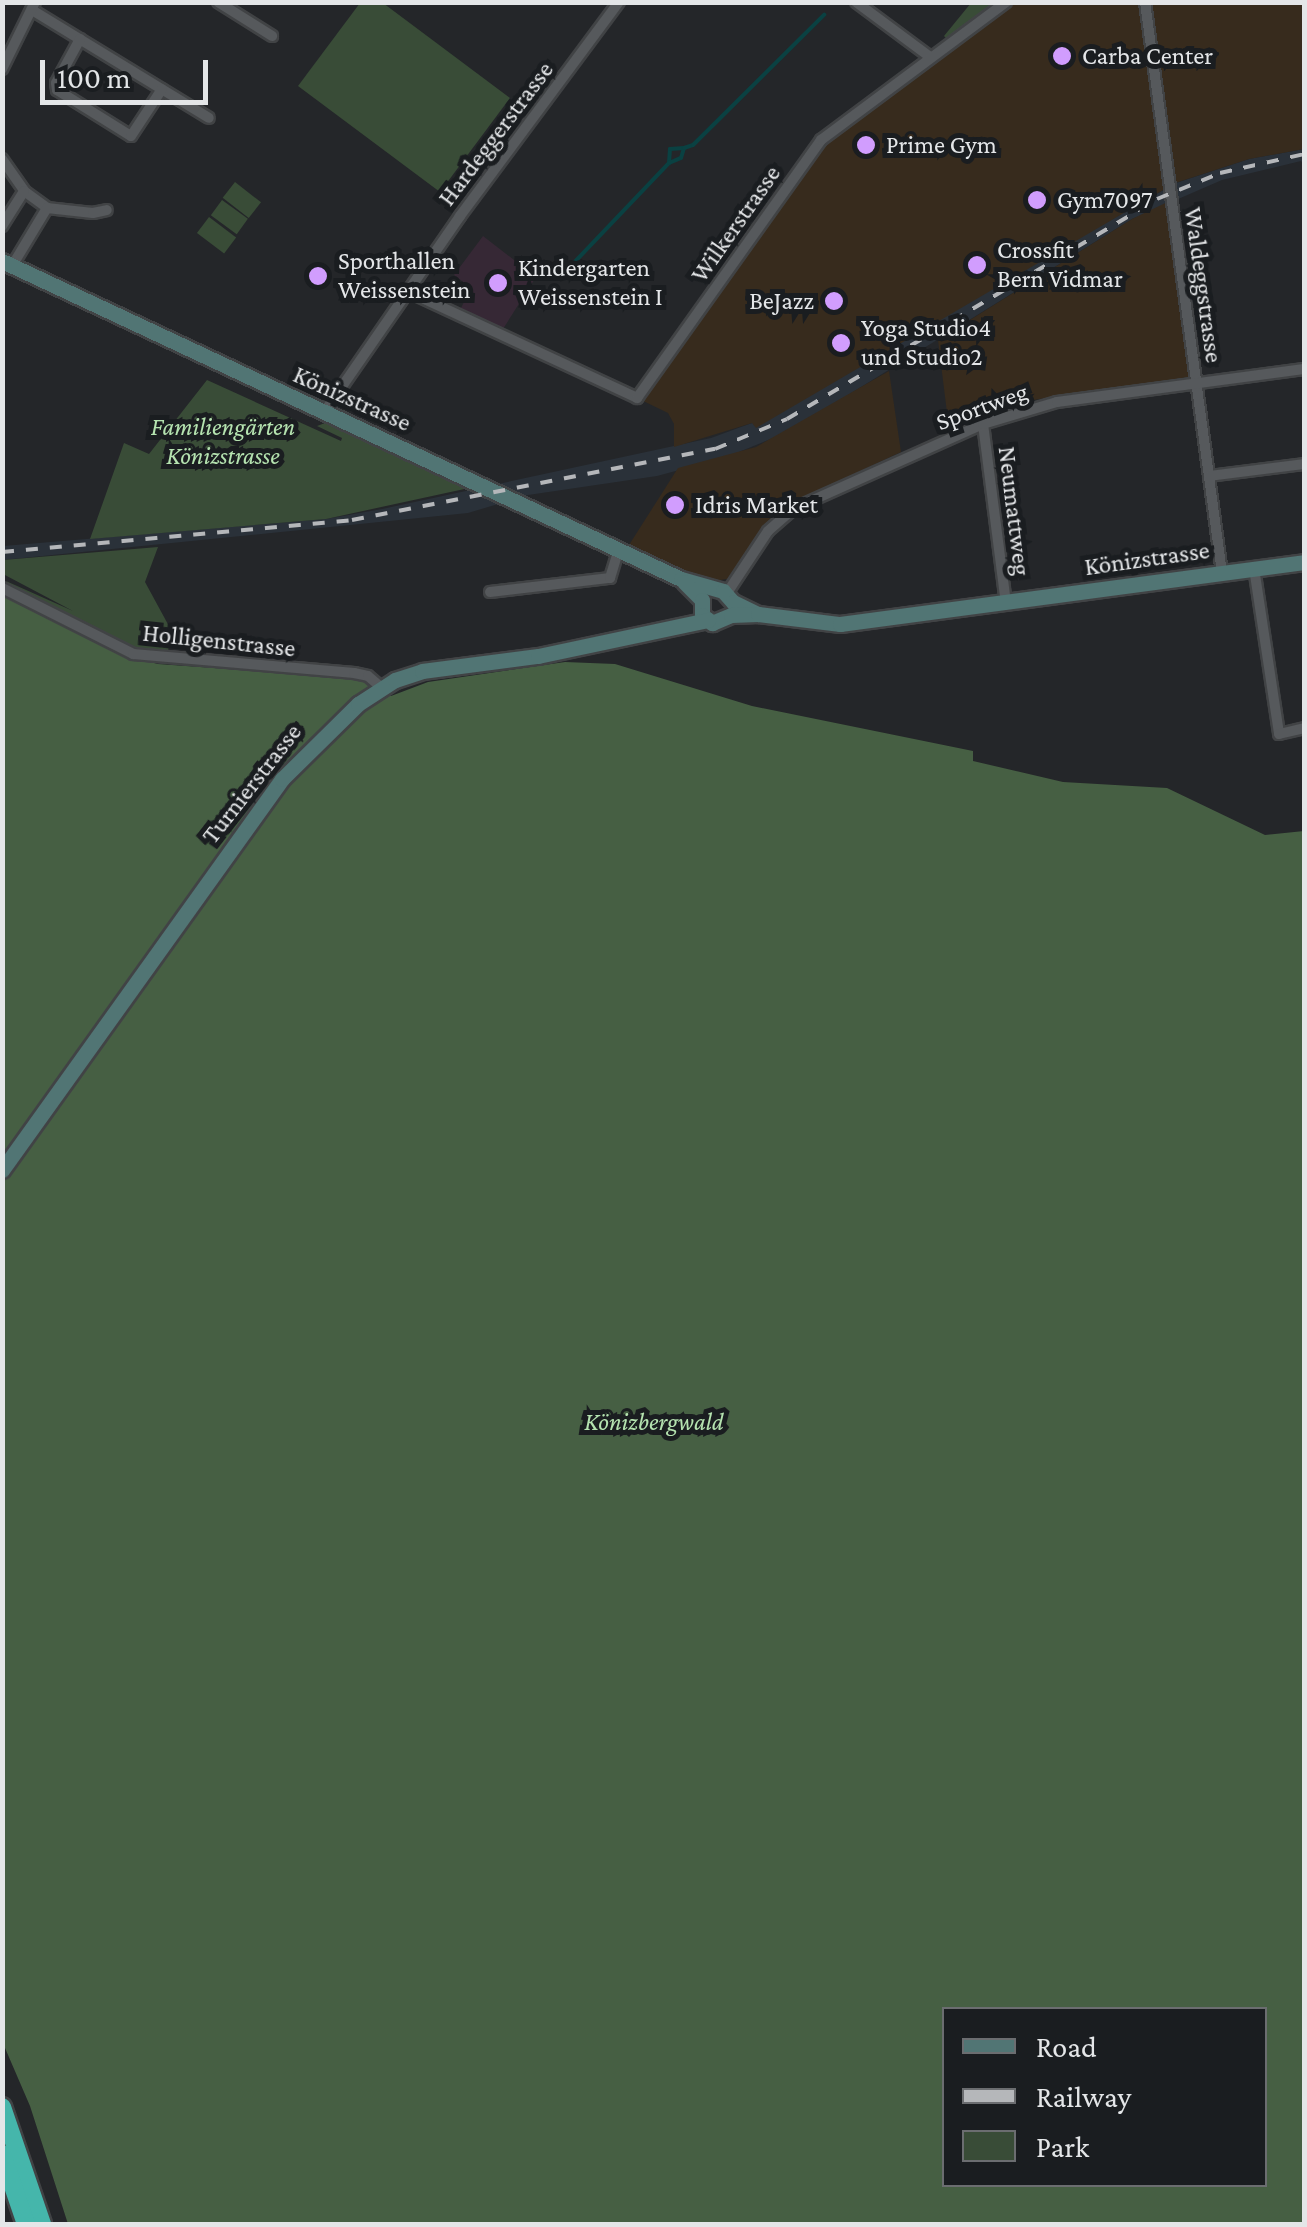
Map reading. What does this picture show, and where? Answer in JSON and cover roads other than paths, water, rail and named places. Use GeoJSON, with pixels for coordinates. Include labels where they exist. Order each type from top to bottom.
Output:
{"type":"FeatureCollection","features":[{"type":"Feature","properties":{"kind":"highway"},"geometry":{"type":"LineString","coordinates":[[2,2107],[42,2224]]}},
{"type":"Feature","properties":{"kind":"highway"},"geometry":{"type":"LineString","coordinates":[[2,2154],[26,2224]]}},
{"type":"Feature","properties":{"kind":"main road","name":"Könizstrasse"},"geometry":{"type":"LineString","coordinates":[[7,264],[619,548],[682,579],[716,604],[758,614],[840,624],[1304,562]]}},
{"type":"Feature","properties":{"kind":"main road","name":"Turnierstrasse"},"geometry":{"type":"LineString","coordinates":[[2,1170],[282,780],[330,728],[382,688],[422,671],[550,654],[674,627],[716,604]]}},
{"type":"Feature","properties":{"kind":"street"},"geometry":{"type":"LineString","coordinates":[[218,2],[272,36]]}},
{"type":"Feature","properties":{"kind":"street","name":"Hardeggerstrasse"},"geometry":{"type":"LineString","coordinates":[[324,414],[407,291],[619,2]]}},
{"type":"Feature","properties":{"kind":"street"},"geometry":{"type":"LineString","coordinates":[[856,2],[930,56]]}},
{"type":"Feature","properties":{"kind":"street","name":"Wilkerstrasse"},"geometry":{"type":"LineString","coordinates":[[407,291],[638,398],[819,142],[879,88],[1006,2]]}},
{"type":"Feature","properties":{"kind":"street","name":"Waldeggstrasse"},"geometry":{"type":"LineString","coordinates":[[1145,2],[1222,573]]}},
{"type":"Feature","properties":{"kind":"street"},"geometry":{"type":"LineString","coordinates":[[2,68],[34,6],[208,118]]}},
{"type":"Feature","properties":{"kind":"street"},"geometry":{"type":"LineString","coordinates":[[80,39],[55,86],[131,136],[162,89]]}},
{"type":"Feature","properties":{"kind":"street"},"geometry":{"type":"LineString","coordinates":[[2,159],[24,191],[48,208],[92,214],[107,210]]}},
{"type":"Feature","properties":{"kind":"street"},"geometry":{"type":"LineString","coordinates":[[2,226],[24,191]]}},
{"type":"Feature","properties":{"kind":"street"},"geometry":{"type":"LineString","coordinates":[[7,264],[48,208]]}},
{"type":"Feature","properties":{"kind":"street","name":"Sportweg"},"geometry":{"type":"LineString","coordinates":[[716,604],[768,531],[792,509],[983,424],[1057,402],[1304,369]]}},
{"type":"Feature","properties":{"kind":"street","name":"Neumattweg"},"geometry":{"type":"LineString","coordinates":[[983,424],[1006,604]]}},
{"type":"Feature","properties":{"kind":"street"},"geometry":{"type":"LineString","coordinates":[[1209,476],[1304,464]]}},
{"type":"Feature","properties":{"kind":"street"},"geometry":{"type":"LineString","coordinates":[[490,592],[610,578],[619,548]]}},
{"type":"Feature","properties":{"kind":"street"},"geometry":{"type":"LineString","coordinates":[[1254,568],[1279,734],[1304,728]]}},
{"type":"Feature","properties":{"kind":"street","name":"Holligenstrasse"},"geometry":{"type":"LineString","coordinates":[[2,588],[134,654],[354,673],[368,676],[382,688]]}},
{"type":"Feature","properties":{"kind":"waterway"},"geometry":{"type":"LineString","coordinates":[[567,270],[669,163],[681,158],[684,148],[693,145],[824,15]]}},
{"type":"Feature","properties":{"kind":"waterway"},"geometry":{"type":"LineString","coordinates":[[669,163],[670,149],[684,148]]}},
{"type":"Feature","properties":{"kind":"railway"},"geometry":{"type":"LineString","coordinates":[[2,552],[352,520],[715,449],[787,419],[1157,199],[1220,173],[1304,154]]}},
{"type":"Feature","properties":{"kind":"place","name":"Carba Center"},"geometry":{"type":"Point","coordinates":[1062,56]}},
{"type":"Feature","properties":{"kind":"place","name":"Prime Gym"},"geometry":{"type":"Point","coordinates":[866,145]}},
{"type":"Feature","properties":{"kind":"place","name":"Gym7097"},"geometry":{"type":"Point","coordinates":[1037,200]}},
{"type":"Feature","properties":{"kind":"place","name":"Crossfit Bern Vidmar"},"geometry":{"type":"Point","coordinates":[977,265]}},
{"type":"Feature","properties":{"kind":"place","name":"Sporthallen Weissenstein"},"geometry":{"type":"Point","coordinates":[318,276]}},
{"type":"Feature","properties":{"kind":"place","name":"Kindergarten Weissenstein I"},"geometry":{"type":"Point","coordinates":[498,283]}},
{"type":"Feature","properties":{"kind":"place","name":"BeJazz"},"geometry":{"type":"Point","coordinates":[834,301]}},
{"type":"Feature","properties":{"kind":"place","name":"Yoga Studio4 und Studio2"},"geometry":{"type":"Point","coordinates":[841,343]}},
{"type":"Feature","properties":{"kind":"place","name":"Idris Market"},"geometry":{"type":"Point","coordinates":[675,505]}},
{"type":"Feature","properties":{"kind":"park label","name":"Familiengärten Könizstrasse"},"geometry":{"type":"Point","coordinates":[223,442]}},
{"type":"Feature","properties":{"kind":"park label","name":"Könizbergwald"},"geometry":{"type":"Point","coordinates":[654,1422]}}]}
